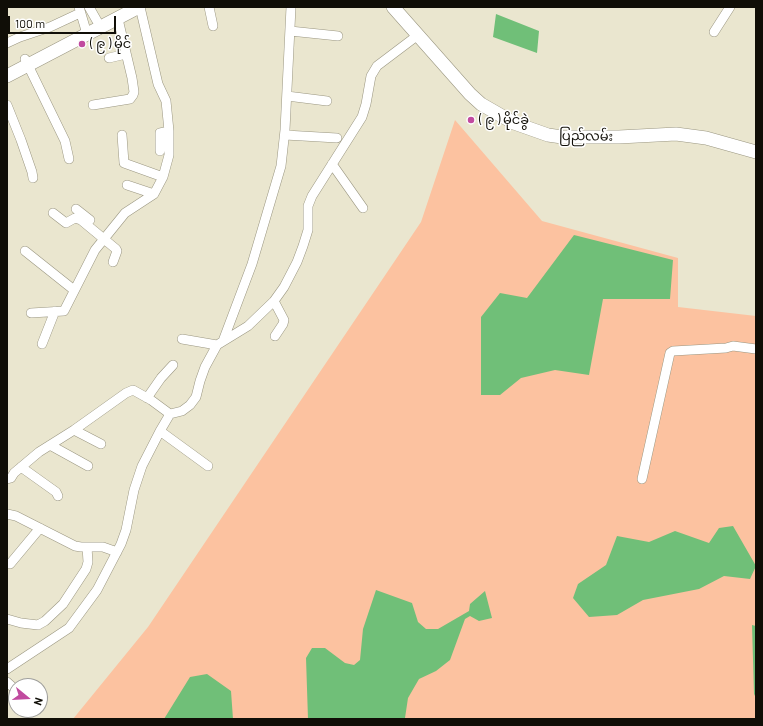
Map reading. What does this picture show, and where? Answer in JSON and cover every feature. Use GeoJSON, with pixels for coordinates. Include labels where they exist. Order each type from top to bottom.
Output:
{"type":"FeatureCollection","features":[{"type":"Feature","properties":{"kind":"highway"},"geometry":{"type":"LineString","coordinates":[[86,31],[97,21],[140,7]]}},
{"type":"Feature","properties":{"kind":"highway","name":"ပြည်လမ်း"},"geometry":{"type":"LineString","coordinates":[[393,7],[470,94],[481,104],[514,124],[548,135],[572,138],[676,134],[706,138],[756,152]]}},
{"type":"Feature","properties":{"kind":"highway"},"geometry":{"type":"LineString","coordinates":[[7,76],[27,62],[121,13]]}},
{"type":"Feature","properties":{"kind":"highway"},"geometry":{"type":"LineString","coordinates":[[7,68],[27,62]]}},
{"type":"Feature","properties":{"kind":"street"},"geometry":{"type":"LineString","coordinates":[[89,7],[97,21]]}},
{"type":"Feature","properties":{"kind":"street"},"geometry":{"type":"LineString","coordinates":[[31,313],[64,311],[95,250],[125,213],[154,194],[163,177],[169,155],[169,131],[166,101],[158,84],[140,7]]}},
{"type":"Feature","properties":{"kind":"street"},"geometry":{"type":"LineString","coordinates":[[209,7],[213,26]]}},
{"type":"Feature","properties":{"kind":"street"},"geometry":{"type":"LineString","coordinates":[[7,669],[69,628],[97,590],[117,552],[126,530],[131,499],[142,466],[170,414],[182,411],[193,401],[205,367],[220,343],[252,264],[280,166],[287,96],[291,7]]}},
{"type":"Feature","properties":{"kind":"street"},"geometry":{"type":"LineString","coordinates":[[714,32],[730,7]]}},
{"type":"Feature","properties":{"kind":"street"},"geometry":{"type":"LineString","coordinates":[[7,43],[50,27],[80,10],[86,31]]}},
{"type":"Feature","properties":{"kind":"street"},"geometry":{"type":"LineString","coordinates":[[93,105],[130,99],[134,95],[132,78],[126,54],[121,13]]}},
{"type":"Feature","properties":{"kind":"street"},"geometry":{"type":"LineString","coordinates":[[290,32],[338,36]]}},
{"type":"Feature","properties":{"kind":"street"},"geometry":{"type":"LineString","coordinates":[[182,339],[220,343],[248,326],[274,301],[284,287],[297,262],[308,230],[308,206],[312,196],[362,117],[371,76],[377,66],[418,35]]}},
{"type":"Feature","properties":{"kind":"street"},"geometry":{"type":"LineString","coordinates":[[109,58],[126,54]]}},
{"type":"Feature","properties":{"kind":"street"},"geometry":{"type":"LineString","coordinates":[[27,62],[65,141],[69,159]]}},
{"type":"Feature","properties":{"kind":"street"},"geometry":{"type":"LineString","coordinates":[[287,96],[327,101]]}},
{"type":"Feature","properties":{"kind":"street"},"geometry":{"type":"LineString","coordinates":[[7,105],[21,140],[33,178]]}},
{"type":"Feature","properties":{"kind":"street"},"geometry":{"type":"LineString","coordinates":[[160,152],[160,133],[169,131]]}},
{"type":"Feature","properties":{"kind":"street"},"geometry":{"type":"LineString","coordinates":[[122,135],[124,163],[163,177]]}},
{"type":"Feature","properties":{"kind":"street"},"geometry":{"type":"LineString","coordinates":[[284,135],[337,138]]}},
{"type":"Feature","properties":{"kind":"street"},"geometry":{"type":"LineString","coordinates":[[332,164],[363,208]]}},
{"type":"Feature","properties":{"kind":"street"},"geometry":{"type":"LineString","coordinates":[[127,184],[154,194]]}},
{"type":"Feature","properties":{"kind":"street"},"geometry":{"type":"LineString","coordinates":[[76,209],[106,237],[117,251],[113,262]]}},
{"type":"Feature","properties":{"kind":"street"},"geometry":{"type":"LineString","coordinates":[[52,214],[66,223],[75,218],[81,220],[106,237]]}},
{"type":"Feature","properties":{"kind":"street"},"geometry":{"type":"LineString","coordinates":[[25,251],[74,290]]}},
{"type":"Feature","properties":{"kind":"street"},"geometry":{"type":"LineString","coordinates":[[274,301],[284,320],[275,336]]}},
{"type":"Feature","properties":{"kind":"street"},"geometry":{"type":"LineString","coordinates":[[42,344],[55,311]]}},
{"type":"Feature","properties":{"kind":"street"},"geometry":{"type":"LineString","coordinates":[[642,479],[670,353],[673,351],[726,348],[733,346],[756,349]]}},
{"type":"Feature","properties":{"kind":"street"},"geometry":{"type":"LineString","coordinates":[[147,398],[161,378],[173,365]]}},
{"type":"Feature","properties":{"kind":"street"},"geometry":{"type":"LineString","coordinates":[[7,479],[11,478],[21,467],[39,452],[74,430],[126,393],[133,390],[170,414]]}},
{"type":"Feature","properties":{"kind":"street"},"geometry":{"type":"LineString","coordinates":[[74,430],[101,444]]}},
{"type":"Feature","properties":{"kind":"street"},"geometry":{"type":"LineString","coordinates":[[160,431],[208,466]]}},
{"type":"Feature","properties":{"kind":"street"},"geometry":{"type":"LineString","coordinates":[[50,445],[88,466]]}},
{"type":"Feature","properties":{"kind":"street"},"geometry":{"type":"LineString","coordinates":[[21,467],[56,492],[58,496]]}},
{"type":"Feature","properties":{"kind":"street"},"geometry":{"type":"LineString","coordinates":[[7,514],[16,516],[75,546],[81,548],[102,547],[117,552]]}},
{"type":"Feature","properties":{"kind":"street"},"geometry":{"type":"LineString","coordinates":[[10,564],[40,528]]}},
{"type":"Feature","properties":{"kind":"street"},"geometry":{"type":"LineString","coordinates":[[7,619],[21,623],[38,625],[46,621],[63,604],[86,569],[88,562],[87,547]]}},
{"type":"Feature","properties":{"kind":"shaded area"},"geometry":{"type":"Polygon","coordinates":[[[496,14],[539,31],[537,53],[493,37],[496,14]]]}},
{"type":"Feature","properties":{"kind":"shaded area"},"geometry":{"type":"Polygon","coordinates":[[[455,120],[542,221],[678,258],[678,307],[756,316],[756,719],[73,719],[148,627],[421,222],[455,120]]]}},
{"type":"Feature","properties":{"kind":"shaded area"},"geometry":{"type":"Polygon","coordinates":[[[574,235],[673,260],[670,299],[603,299],[589,375],[555,370],[521,378],[500,395],[481,395],[481,317],[500,293],[527,298],[574,235]]]}},
{"type":"Feature","properties":{"kind":"shaded area"},"geometry":{"type":"Polygon","coordinates":[[[733,526],[756,566],[750,579],[724,576],[699,589],[643,600],[617,615],[589,617],[573,598],[578,584],[606,565],[617,536],[649,542],[675,531],[709,543],[719,528],[733,526]]]}},
{"type":"Feature","properties":{"kind":"shaded area"},"geometry":{"type":"Polygon","coordinates":[[[376,590],[412,603],[418,622],[426,629],[438,629],[469,611],[470,604],[485,591],[492,618],[479,621],[470,616],[465,619],[450,660],[436,671],[419,679],[408,698],[406,719],[308,719],[306,658],[312,648],[325,648],[345,663],[354,665],[360,660],[363,629],[376,590]]]}},
{"type":"Feature","properties":{"kind":"shaded area"},"geometry":{"type":"Polygon","coordinates":[[[752,625],[756,626],[756,698],[754,694],[752,625]]]}},
{"type":"Feature","properties":{"kind":"shaded area"},"geometry":{"type":"Polygon","coordinates":[[[207,674],[231,691],[233,719],[164,719],[190,677],[207,674]]]}},
{"type":"Feature","properties":{"kind":"place","name":"( ၉ ) မိုင်"},"geometry":{"type":"Point","coordinates":[82,44]}},
{"type":"Feature","properties":{"kind":"place","name":"( ၉ ) မိုင်ခွဲ"},"geometry":{"type":"Point","coordinates":[471,120]}}]}
